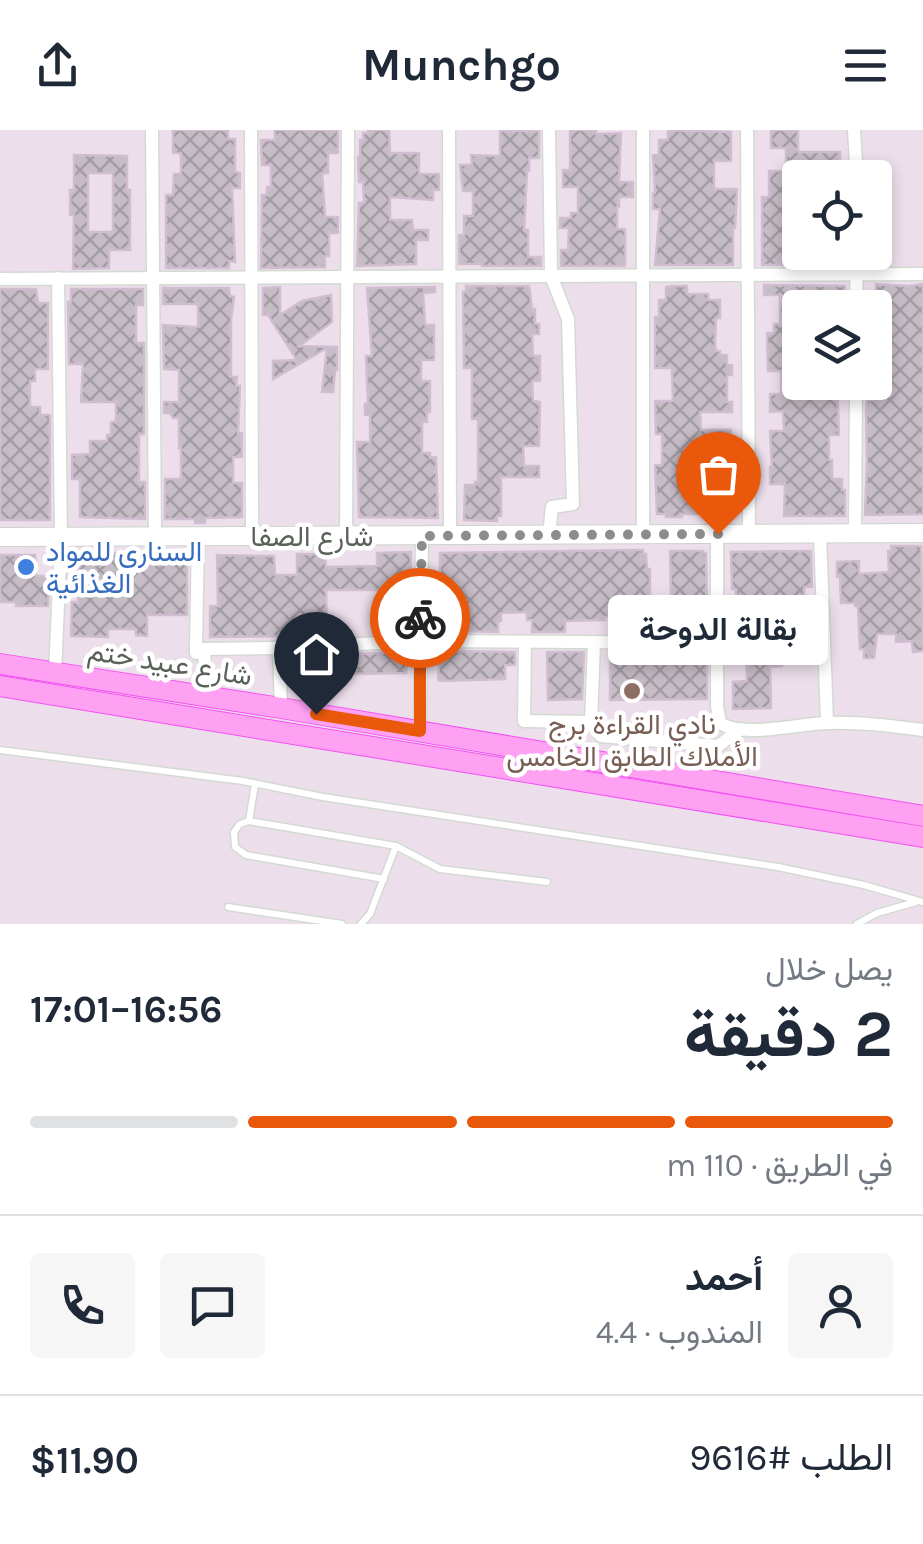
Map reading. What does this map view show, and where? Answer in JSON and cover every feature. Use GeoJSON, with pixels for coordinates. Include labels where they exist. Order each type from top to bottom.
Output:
{"type":"FeatureCollection","features":[{"type":"Feature","properties":{"kind":"main road","name":"شارع عبيد ختم"},"geometry":{"type":"LineString","coordinates":[[0,664],[923,816]]}},
{"type":"Feature","properties":{"kind":"main road","name":"شارع عبيد ختم"},"geometry":{"type":"LineString","coordinates":[[0,686],[923,837]]}},
{"type":"Feature","properties":{"kind":"street"},"geometry":{"type":"LineString","coordinates":[[152,130],[155,537]]}},
{"type":"Feature","properties":{"kind":"street"},"geometry":{"type":"LineString","coordinates":[[250,130],[252,537]]}},
{"type":"Feature","properties":{"kind":"street"},"geometry":{"type":"LineString","coordinates":[[346,536],[348,130]]}},
{"type":"Feature","properties":{"kind":"street"},"geometry":{"type":"LineString","coordinates":[[448,130],[450,536]]}},
{"type":"Feature","properties":{"kind":"street"},"geometry":{"type":"LineString","coordinates":[[549,130],[551,276],[568,319],[573,504],[552,507],[549,535]]}},
{"type":"Feature","properties":{"kind":"street"},"geometry":{"type":"LineString","coordinates":[[643,130],[643,535]]}},
{"type":"Feature","properties":{"kind":"street"},"geometry":{"type":"LineString","coordinates":[[747,130],[749,534]]}},
{"type":"Feature","properties":{"kind":"street"},"geometry":{"type":"LineString","coordinates":[[854,130],[856,160]]}},
{"type":"Feature","properties":{"kind":"street"},"geometry":{"type":"LineString","coordinates":[[856,270],[856,290]]}},
{"type":"Feature","properties":{"kind":"street"},"geometry":{"type":"LineString","coordinates":[[0,279],[923,274]]}},
{"type":"Feature","properties":{"kind":"street"},"geometry":{"type":"LineString","coordinates":[[55,673],[61,538],[58,278]]}},
{"type":"Feature","properties":{"kind":"street"},"geometry":{"type":"LineString","coordinates":[[855,534],[856,400]]}},
{"type":"Feature","properties":{"kind":"street","name":"شارع الصفا"},"geometry":{"type":"LineString","coordinates":[[0,537],[923,533]]}},
{"type":"Feature","properties":{"kind":"street"},"geometry":{"type":"LineString","coordinates":[[718,534],[718,718],[724,727],[827,722],[923,730]]}},
{"type":"Feature","properties":{"kind":"street"},"geometry":{"type":"LineString","coordinates":[[820,534],[827,722]]}},
{"type":"Feature","properties":{"kind":"street"},"geometry":{"type":"LineString","coordinates":[[420,731],[422,536]]}},
{"type":"Feature","properties":{"kind":"street"},"geometry":{"type":"LineString","coordinates":[[198,537],[196,654],[204,650],[420,641],[718,643]]}},
{"type":"Feature","properties":{"kind":"street"},"geometry":{"type":"LineString","coordinates":[[526,642],[524,722],[591,722]]}},
{"type":"Feature","properties":{"kind":"street"},"geometry":{"type":"LineString","coordinates":[[594,644],[591,722],[601,736],[718,746],[741,729]]}},
{"type":"Feature","properties":{"kind":"street"},"geometry":{"type":"LineString","coordinates":[[279,648],[280,708]]}},
{"type":"Feature","properties":{"kind":"street"},"geometry":{"type":"LineString","coordinates":[[204,650],[207,697]]}},
{"type":"Feature","properties":{"kind":"lane"},"geometry":{"type":"LineString","coordinates":[[0,750],[255,784],[778,867],[850,881],[921,901]]}},
{"type":"Feature","properties":{"kind":"lane"},"geometry":{"type":"LineString","coordinates":[[249,821],[255,784]]}},
{"type":"Feature","properties":{"kind":"lane"},"geometry":{"type":"LineString","coordinates":[[384,878],[242,854],[233,842],[234,832],[249,821],[396,846],[440,869],[547,882]]}},
{"type":"Feature","properties":{"kind":"lane"},"geometry":{"type":"LineString","coordinates":[[361,924],[370,914],[396,846]]}},
{"type":"Feature","properties":{"kind":"lane"},"geometry":{"type":"LineString","coordinates":[[857,924],[877,913],[921,901]]}},
{"type":"Feature","properties":{"kind":"lane"},"geometry":{"type":"LineString","coordinates":[[228,907],[342,924]]}},
{"type":"Feature","properties":{"kind":"building"},"geometry":{"type":"Polygon","coordinates":[[[173,130],[228,130],[228,139],[235,139],[235,172],[240,173],[240,188],[232,188],[235,262],[229,261],[229,268],[166,268],[166,195],[173,195],[174,174],[181,174],[181,153],[173,153],[173,130]]]}},
{"type":"Feature","properties":{"kind":"building"},"geometry":{"type":"Polygon","coordinates":[[[275,130],[338,130],[338,153],[328,153],[328,173],[322,173],[325,217],[338,217],[338,233],[329,233],[325,267],[261,268],[262,195],[267,195],[267,187],[271,187],[271,165],[262,165],[261,140],[275,140],[275,130]]]}},
{"type":"Feature","properties":{"kind":"building"},"geometry":{"type":"Polygon","coordinates":[[[368,130],[389,130],[390,153],[419,153],[419,174],[439,174],[439,190],[433,190],[433,200],[390,197],[390,220],[412,220],[413,230],[428,230],[428,240],[416,240],[416,264],[357,266],[359,203],[364,203],[358,157],[360,140],[368,130]]]}},
{"type":"Feature","properties":{"kind":"building"},"geometry":{"type":"Polygon","coordinates":[[[570,130],[621,133],[619,182],[633,182],[633,197],[619,197],[617,207],[617,229],[625,229],[625,266],[561,266],[561,250],[568,250],[569,228],[560,228],[560,218],[578,213],[578,187],[563,187],[563,170],[570,170],[570,130]]]}},
{"type":"Feature","properties":{"kind":"building"},"geometry":{"type":"Polygon","coordinates":[[[668,130],[731,132],[731,161],[714,161],[714,189],[737,189],[733,265],[655,265],[660,209],[653,209],[653,155],[659,155],[659,140],[668,140],[668,130]]]}},
{"type":"Feature","properties":{"kind":"building"},"geometry":{"type":"Polygon","coordinates":[[[771,130],[798,130],[798,152],[840,152],[840,160],[786,160],[786,148],[771,148],[771,130]]]}},
{"type":"Feature","properties":{"kind":"building"},"geometry":{"type":"Polygon","coordinates":[[[500,131],[539,131],[539,158],[529,158],[527,171],[524,230],[528,230],[528,257],[541,257],[541,266],[459,264],[459,235],[464,235],[464,216],[473,216],[473,191],[463,191],[460,165],[472,165],[471,155],[500,156],[500,131]]]}},
{"type":"Feature","properties":{"kind":"building"},"geometry":{"type":"Polygon","coordinates":[[[74,155],[127,156],[130,250],[109,250],[109,268],[73,269],[74,215],[70,215],[70,190],[74,190],[74,155]],[[88,173],[88,232],[113,232],[113,173],[88,173]]]}},
{"type":"Feature","properties":{"kind":"building"},"geometry":{"type":"Polygon","coordinates":[[[769,171],[782,171],[782,265],[762,265],[762,197],[769,197],[769,171]]]}},
{"type":"Feature","properties":{"kind":"building"},"geometry":{"type":"Polygon","coordinates":[[[876,284],[923,284],[923,514],[865,515],[867,400],[892,400],[892,290],[876,290],[876,284]]]}},
{"type":"Feature","properties":{"kind":"building"},"geometry":{"type":"Polygon","coordinates":[[[764,285],[845,286],[845,290],[782,290],[782,400],[838,400],[839,435],[829,435],[829,460],[832,479],[842,479],[845,516],[784,516],[785,484],[770,484],[770,431],[784,431],[783,411],[770,412],[770,394],[781,394],[781,371],[768,371],[767,333],[774,333],[774,324],[780,324],[780,295],[764,295],[764,285]]]}},
{"type":"Feature","properties":{"kind":"building"},"geometry":{"type":"Polygon","coordinates":[[[466,286],[529,286],[535,324],[539,324],[539,334],[532,334],[533,356],[540,356],[540,381],[532,381],[533,401],[540,402],[539,446],[523,446],[524,466],[539,466],[539,477],[501,477],[501,516],[497,516],[497,521],[464,520],[465,485],[478,482],[478,419],[472,419],[472,368],[464,368],[466,286]]]}},
{"type":"Feature","properties":{"kind":"building"},"geometry":{"type":"Polygon","coordinates":[[[687,286],[687,294],[708,294],[708,300],[720,300],[715,345],[720,355],[727,355],[727,365],[732,365],[732,375],[727,375],[727,402],[732,402],[732,412],[700,412],[701,430],[731,430],[731,441],[739,441],[739,454],[724,454],[724,476],[731,476],[731,514],[657,514],[655,465],[662,465],[662,434],[656,434],[655,401],[673,401],[672,368],[655,368],[655,317],[659,317],[659,300],[666,300],[666,287],[687,286]]]}},
{"type":"Feature","properties":{"kind":"building"},"geometry":{"type":"Polygon","coordinates":[[[280,287],[280,315],[302,301],[331,295],[332,322],[299,346],[337,347],[333,392],[322,392],[327,348],[273,379],[273,361],[297,360],[268,315],[263,315],[263,288],[280,287]]]}},
{"type":"Feature","properties":{"kind":"building"},"geometry":{"type":"Polygon","coordinates":[[[435,287],[435,292],[423,293],[425,325],[434,325],[434,360],[421,360],[421,381],[430,381],[430,412],[427,422],[422,422],[422,453],[436,457],[438,518],[359,517],[357,442],[370,442],[370,415],[365,415],[366,356],[372,356],[367,288],[435,287]]]}},
{"type":"Feature","properties":{"kind":"building"},"geometry":{"type":"Polygon","coordinates":[[[163,288],[229,288],[230,296],[234,297],[231,377],[237,377],[236,386],[240,386],[238,433],[242,433],[242,457],[233,457],[233,483],[242,483],[242,517],[205,518],[205,523],[165,519],[165,479],[181,479],[181,448],[179,418],[164,413],[164,402],[179,402],[179,370],[164,369],[163,325],[198,327],[198,304],[163,304],[163,288]]]}},
{"type":"Feature","properties":{"kind":"building"},"geometry":{"type":"Polygon","coordinates":[[[0,289],[36,289],[38,303],[48,303],[48,369],[35,369],[35,381],[30,381],[30,407],[40,407],[40,415],[50,415],[50,520],[0,520],[0,289]]]}},
{"type":"Feature","properties":{"kind":"building"},"geometry":{"type":"Polygon","coordinates":[[[71,289],[143,289],[143,305],[136,305],[136,343],[144,343],[144,434],[139,434],[139,482],[145,482],[145,519],[80,517],[80,479],[72,479],[72,455],[90,454],[90,441],[107,441],[111,422],[116,422],[116,402],[81,402],[83,364],[69,364],[71,289]]]}},
{"type":"Feature","properties":{"kind":"building"},"geometry":{"type":"Polygon","coordinates":[[[891,546],[921,546],[923,651],[913,652],[912,641],[896,642],[896,634],[877,634],[874,658],[864,658],[858,606],[841,603],[837,562],[859,561],[859,574],[889,572],[891,546]]]}},
{"type":"Feature","properties":{"kind":"building"},"geometry":{"type":"Polygon","coordinates":[[[643,550],[650,569],[650,597],[671,597],[670,551],[706,553],[707,608],[694,610],[691,633],[634,632],[634,616],[565,621],[565,632],[532,632],[527,612],[501,613],[498,632],[464,631],[464,626],[443,626],[443,615],[437,615],[437,605],[447,602],[447,580],[440,580],[440,553],[643,550]]]}},
{"type":"Feature","properties":{"kind":"building"},"geometry":{"type":"Polygon","coordinates":[[[811,551],[812,587],[804,587],[805,627],[781,627],[782,666],[770,667],[771,708],[733,709],[733,682],[747,681],[746,651],[739,651],[739,608],[736,609],[736,589],[732,589],[731,552],[811,551]]]}},
{"type":"Feature","properties":{"kind":"building"},"geometry":{"type":"Polygon","coordinates":[[[411,552],[411,631],[378,633],[378,590],[326,590],[327,636],[210,637],[210,606],[218,606],[217,555],[274,556],[275,575],[297,575],[297,554],[325,554],[326,567],[377,566],[377,553],[411,552]]]}},
{"type":"Feature","properties":{"kind":"building"},"geometry":{"type":"Polygon","coordinates":[[[87,553],[187,554],[187,615],[147,615],[147,636],[136,635],[136,629],[108,629],[108,637],[71,636],[72,602],[78,602],[79,567],[87,553]]]}},
{"type":"Feature","properties":{"kind":"building"},"geometry":{"type":"Polygon","coordinates":[[[0,555],[35,555],[36,576],[49,576],[48,606],[0,602],[0,555]]]}},
{"type":"Feature","properties":{"kind":"building"},"geometry":{"type":"Polygon","coordinates":[[[440,651],[515,652],[515,665],[505,665],[505,679],[440,681],[440,651]]]}},
{"type":"Feature","properties":{"kind":"building"},"geometry":{"type":"Polygon","coordinates":[[[410,652],[406,673],[355,674],[350,665],[350,654],[410,652]]]}},
{"type":"Feature","properties":{"kind":"building"},"geometry":{"type":"Polygon","coordinates":[[[547,652],[584,652],[582,699],[548,700],[547,652]]]}},
{"type":"Feature","properties":{"kind":"building"},"geometry":{"type":"Polygon","coordinates":[[[610,652],[707,653],[707,699],[610,700],[610,652]]]}},
{"type":"Feature","properties":{"kind":"way so far"},"geometry":{"type":"LineString","coordinates":[[420,618],[422,536],[718,534]]}},
{"type":"Feature","properties":{"kind":"place","name":"بقالة الدوحة"},"geometry":{"type":"Point","coordinates":[718,534]}},
{"type":"Feature","properties":{"kind":"place","name":"السناري للمواد الغذائية"},"geometry":{"type":"Point","coordinates":[26,567]}},
{"type":"Feature","properties":{"kind":"place","name":"نادي القراءة برج الأملاك الطابق الخامس"},"geometry":{"type":"Point","coordinates":[632,691]}},
{"type":"Feature","properties":{"kind":"route"},"geometry":{"type":"LineString","coordinates":[[316,714],[420,731],[420,618]]}}]}
